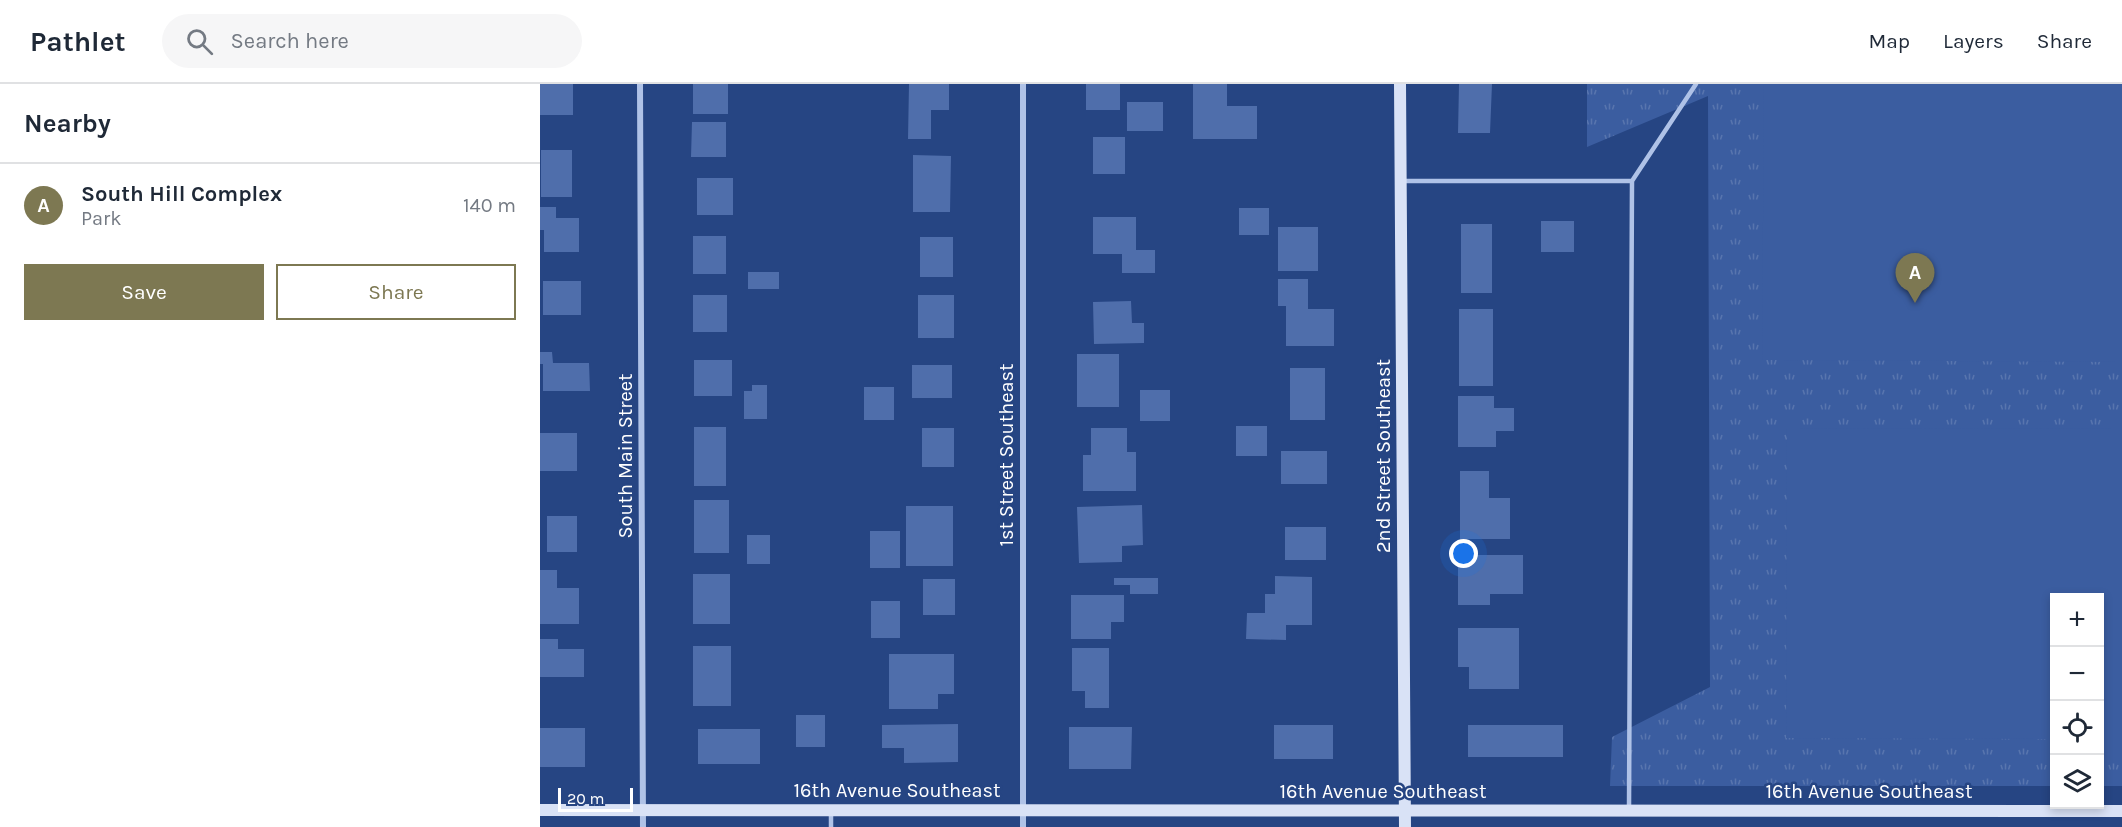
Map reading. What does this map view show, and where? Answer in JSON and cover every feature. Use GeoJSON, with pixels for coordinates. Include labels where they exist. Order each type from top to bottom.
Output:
{"type":"FeatureCollection","features":[{"type":"Feature","properties":{"kind":"street","name":"South Main Street"},"geometry":{"type":"LineString","coordinates":[[640,84],[643,827]]}},
{"type":"Feature","properties":{"kind":"street","name":"1st Street Southeast"},"geometry":{"type":"LineString","coordinates":[[1023,84],[1023,827]]}},
{"type":"Feature","properties":{"kind":"street","name":"2nd Street Southeast"},"geometry":{"type":"LineString","coordinates":[[1400,84],[1405,827]]}},
{"type":"Feature","properties":{"kind":"street","name":"16th Avenue Southeast"},"geometry":{"type":"LineString","coordinates":[[540,810],[2122,811]]}},
{"type":"Feature","properties":{"kind":"lane"},"geometry":{"type":"LineString","coordinates":[[1629,810],[1632,181],[1696,84]]}},
{"type":"Feature","properties":{"kind":"lane"},"geometry":{"type":"LineString","coordinates":[[1400,181],[1632,181]]}},
{"type":"Feature","properties":{"kind":"lane"},"geometry":{"type":"LineString","coordinates":[[831,810],[831,827]]}},
{"type":"Feature","properties":{"kind":"green space"},"geometry":{"type":"Polygon","coordinates":[[[1587,84],[2122,84],[2122,786],[2104,786],[2104,593],[2050,593],[2050,786],[1610,786],[1612,737],[1710,687],[1708,96],[1587,147],[1587,84]]]}},
{"type":"Feature","properties":{"kind":"green space"},"geometry":{"type":"Polygon","coordinates":[[[1764,84],[2122,84],[2122,362],[1762,360],[1764,84]]]}},
{"type":"Feature","properties":{"kind":"green space"},"geometry":{"type":"Polygon","coordinates":[[[1787,428],[2122,429],[2122,740],[2104,740],[2104,593],[2050,593],[2050,739],[1786,738],[1787,428]]]}},
{"type":"Feature","properties":{"kind":"building"},"geometry":{"type":"Polygon","coordinates":[[[540,84],[573,84],[573,115],[540,115],[540,84]]]}},
{"type":"Feature","properties":{"kind":"building"},"geometry":{"type":"Polygon","coordinates":[[[693,84],[728,84],[728,114],[693,114],[693,84]]]}},
{"type":"Feature","properties":{"kind":"building"},"geometry":{"type":"Polygon","coordinates":[[[909,84],[949,84],[949,110],[931,110],[931,139],[908,139],[909,84]]]}},
{"type":"Feature","properties":{"kind":"building"},"geometry":{"type":"Polygon","coordinates":[[[1086,84],[1120,84],[1120,110],[1086,110],[1086,84]]]}},
{"type":"Feature","properties":{"kind":"building"},"geometry":{"type":"Polygon","coordinates":[[[1193,84],[1227,84],[1227,106],[1257,106],[1257,139],[1193,139],[1193,84]]]}},
{"type":"Feature","properties":{"kind":"building"},"geometry":{"type":"Polygon","coordinates":[[[1459,84],[1492,84],[1490,133],[1458,133],[1459,84]]]}},
{"type":"Feature","properties":{"kind":"building"},"geometry":{"type":"Polygon","coordinates":[[[1127,102],[1163,102],[1163,131],[1127,131],[1127,102]]]}},
{"type":"Feature","properties":{"kind":"building"},"geometry":{"type":"Polygon","coordinates":[[[692,122],[726,122],[726,157],[691,157],[692,122]]]}},
{"type":"Feature","properties":{"kind":"building"},"geometry":{"type":"Polygon","coordinates":[[[1093,137],[1125,137],[1125,174],[1093,174],[1093,137]]]}},
{"type":"Feature","properties":{"kind":"building"},"geometry":{"type":"Polygon","coordinates":[[[541,150],[572,150],[572,197],[541,197],[541,150]]]}},
{"type":"Feature","properties":{"kind":"building"},"geometry":{"type":"Polygon","coordinates":[[[913,155],[951,156],[950,212],[913,212],[913,155]]]}},
{"type":"Feature","properties":{"kind":"building"},"geometry":{"type":"Polygon","coordinates":[[[697,178],[733,178],[733,215],[697,215],[697,178]]]}},
{"type":"Feature","properties":{"kind":"building"},"geometry":{"type":"Polygon","coordinates":[[[540,207],[556,207],[556,218],[579,218],[579,252],[544,252],[544,230],[540,230],[540,207]]]}},
{"type":"Feature","properties":{"kind":"building"},"geometry":{"type":"Polygon","coordinates":[[[1239,208],[1269,208],[1269,235],[1239,235],[1239,208]]]}},
{"type":"Feature","properties":{"kind":"building"},"geometry":{"type":"Polygon","coordinates":[[[1093,217],[1136,217],[1136,250],[1155,250],[1155,273],[1122,273],[1122,254],[1093,254],[1093,217]]]}},
{"type":"Feature","properties":{"kind":"building"},"geometry":{"type":"Polygon","coordinates":[[[1541,221],[1574,221],[1574,252],[1541,252],[1541,221]]]}},
{"type":"Feature","properties":{"kind":"building"},"geometry":{"type":"Polygon","coordinates":[[[1461,224],[1492,224],[1492,293],[1461,293],[1461,224]]]}},
{"type":"Feature","properties":{"kind":"building"},"geometry":{"type":"Polygon","coordinates":[[[1278,227],[1318,227],[1318,271],[1278,271],[1278,227]]]}},
{"type":"Feature","properties":{"kind":"building"},"geometry":{"type":"Polygon","coordinates":[[[693,236],[726,236],[726,274],[693,274],[693,236]]]}},
{"type":"Feature","properties":{"kind":"building"},"geometry":{"type":"Polygon","coordinates":[[[920,237],[953,237],[953,277],[920,277],[920,237]]]}},
{"type":"Feature","properties":{"kind":"building"},"geometry":{"type":"Polygon","coordinates":[[[748,272],[779,272],[779,289],[748,289],[748,272]]]}},
{"type":"Feature","properties":{"kind":"building"},"geometry":{"type":"Polygon","coordinates":[[[1278,279],[1308,279],[1308,309],[1334,309],[1334,346],[1286,346],[1286,306],[1278,306],[1278,279]]]}},
{"type":"Feature","properties":{"kind":"building"},"geometry":{"type":"Polygon","coordinates":[[[543,281],[581,281],[581,315],[543,315],[543,281]]]}},
{"type":"Feature","properties":{"kind":"building"},"geometry":{"type":"Polygon","coordinates":[[[693,295],[727,295],[727,332],[693,332],[693,295]]]}},
{"type":"Feature","properties":{"kind":"building"},"geometry":{"type":"Polygon","coordinates":[[[918,295],[954,295],[954,338],[918,338],[918,295]]]}},
{"type":"Feature","properties":{"kind":"building"},"geometry":{"type":"Polygon","coordinates":[[[1131,301],[1132,323],[1144,323],[1144,343],[1094,344],[1093,302],[1131,301]]]}},
{"type":"Feature","properties":{"kind":"building"},"geometry":{"type":"Polygon","coordinates":[[[1459,309],[1493,309],[1493,386],[1459,386],[1459,309]]]}},
{"type":"Feature","properties":{"kind":"building"},"geometry":{"type":"Polygon","coordinates":[[[540,352],[552,352],[553,363],[589,363],[590,391],[543,391],[543,364],[540,364],[540,352]]]}},
{"type":"Feature","properties":{"kind":"building"},"geometry":{"type":"Polygon","coordinates":[[[1077,354],[1119,354],[1119,407],[1077,407],[1077,354]]]}},
{"type":"Feature","properties":{"kind":"building"},"geometry":{"type":"Polygon","coordinates":[[[694,360],[732,360],[732,396],[694,396],[694,360]]]}},
{"type":"Feature","properties":{"kind":"building"},"geometry":{"type":"Polygon","coordinates":[[[912,365],[952,365],[952,398],[912,398],[912,365]]]}},
{"type":"Feature","properties":{"kind":"building"},"geometry":{"type":"Polygon","coordinates":[[[1290,368],[1325,368],[1325,420],[1290,420],[1290,368]]]}},
{"type":"Feature","properties":{"kind":"building"},"geometry":{"type":"Polygon","coordinates":[[[752,385],[767,385],[767,419],[744,419],[744,391],[752,391],[752,385]]]}},
{"type":"Feature","properties":{"kind":"building"},"geometry":{"type":"Polygon","coordinates":[[[864,387],[894,387],[894,420],[864,420],[864,387]]]}},
{"type":"Feature","properties":{"kind":"building"},"geometry":{"type":"Polygon","coordinates":[[[1140,390],[1170,390],[1170,421],[1140,421],[1140,390]]]}},
{"type":"Feature","properties":{"kind":"building"},"geometry":{"type":"Polygon","coordinates":[[[1458,396],[1494,396],[1494,408],[1514,408],[1514,431],[1496,431],[1496,447],[1458,447],[1458,396]]]}},
{"type":"Feature","properties":{"kind":"building"},"geometry":{"type":"Polygon","coordinates":[[[1236,426],[1267,426],[1267,456],[1236,456],[1236,426]]]}},
{"type":"Feature","properties":{"kind":"building"},"geometry":{"type":"Polygon","coordinates":[[[694,427],[726,427],[726,486],[694,486],[694,427]]]}},
{"type":"Feature","properties":{"kind":"building"},"geometry":{"type":"Polygon","coordinates":[[[922,428],[954,428],[954,467],[922,467],[922,428]]]}},
{"type":"Feature","properties":{"kind":"building"},"geometry":{"type":"Polygon","coordinates":[[[1091,428],[1127,428],[1127,452],[1136,452],[1136,491],[1083,491],[1083,455],[1091,455],[1091,428]]]}},
{"type":"Feature","properties":{"kind":"building"},"geometry":{"type":"Polygon","coordinates":[[[540,433],[577,433],[577,471],[540,471],[540,433]]]}},
{"type":"Feature","properties":{"kind":"building"},"geometry":{"type":"Polygon","coordinates":[[[1281,451],[1327,451],[1327,484],[1281,484],[1281,451]]]}},
{"type":"Feature","properties":{"kind":"building"},"geometry":{"type":"Polygon","coordinates":[[[1460,471],[1489,471],[1489,498],[1510,498],[1510,539],[1460,539],[1460,471]]]}},
{"type":"Feature","properties":{"kind":"building"},"geometry":{"type":"Polygon","coordinates":[[[694,500],[729,500],[729,553],[694,553],[694,500]]]}},
{"type":"Feature","properties":{"kind":"building"},"geometry":{"type":"Polygon","coordinates":[[[1142,505],[1143,545],[1122,546],[1122,562],[1079,563],[1077,507],[1142,505]]]}},
{"type":"Feature","properties":{"kind":"building"},"geometry":{"type":"Polygon","coordinates":[[[906,506],[953,506],[953,566],[906,566],[906,506]]]}},
{"type":"Feature","properties":{"kind":"building"},"geometry":{"type":"Polygon","coordinates":[[[547,516],[577,516],[577,552],[547,552],[547,516]]]}},
{"type":"Feature","properties":{"kind":"building"},"geometry":{"type":"Polygon","coordinates":[[[1285,527],[1326,527],[1326,560],[1285,560],[1285,527]]]}},
{"type":"Feature","properties":{"kind":"building"},"geometry":{"type":"Polygon","coordinates":[[[870,531],[900,531],[900,568],[870,568],[870,531]]]}},
{"type":"Feature","properties":{"kind":"building"},"geometry":{"type":"Polygon","coordinates":[[[747,535],[770,535],[770,564],[747,564],[747,535]]]}},
{"type":"Feature","properties":{"kind":"building"},"geometry":{"type":"Polygon","coordinates":[[[1458,555],[1523,555],[1523,594],[1490,594],[1490,605],[1458,605],[1458,555]]]}},
{"type":"Feature","properties":{"kind":"building"},"geometry":{"type":"Polygon","coordinates":[[[540,570],[557,570],[557,588],[579,588],[579,624],[540,624],[540,570]]]}},
{"type":"Feature","properties":{"kind":"building"},"geometry":{"type":"Polygon","coordinates":[[[693,574],[730,574],[730,624],[693,624],[693,574]]]}},
{"type":"Feature","properties":{"kind":"building"},"geometry":{"type":"Polygon","coordinates":[[[1275,576],[1312,577],[1312,625],[1286,625],[1286,640],[1246,639],[1247,613],[1265,613],[1265,594],[1275,594],[1275,576]]]}},
{"type":"Feature","properties":{"kind":"building"},"geometry":{"type":"Polygon","coordinates":[[[1114,578],[1158,578],[1158,594],[1130,594],[1130,585],[1114,585],[1114,578]]]}},
{"type":"Feature","properties":{"kind":"building"},"geometry":{"type":"Polygon","coordinates":[[[923,579],[955,579],[955,615],[923,615],[923,579]]]}},
{"type":"Feature","properties":{"kind":"building"},"geometry":{"type":"Polygon","coordinates":[[[1071,595],[1124,595],[1124,622],[1111,622],[1111,639],[1071,639],[1071,595]]]}},
{"type":"Feature","properties":{"kind":"building"},"geometry":{"type":"Polygon","coordinates":[[[871,601],[900,601],[900,638],[871,638],[871,601]]]}},
{"type":"Feature","properties":{"kind":"building"},"geometry":{"type":"Polygon","coordinates":[[[1458,628],[1519,628],[1519,689],[1469,689],[1469,667],[1458,667],[1458,628]]]}},
{"type":"Feature","properties":{"kind":"building"},"geometry":{"type":"Polygon","coordinates":[[[540,639],[558,639],[558,649],[584,649],[584,677],[540,677],[540,639]]]}},
{"type":"Feature","properties":{"kind":"building"},"geometry":{"type":"Polygon","coordinates":[[[693,646],[731,646],[731,706],[693,706],[693,646]]]}},
{"type":"Feature","properties":{"kind":"building"},"geometry":{"type":"Polygon","coordinates":[[[1072,648],[1109,648],[1109,708],[1085,708],[1085,691],[1072,691],[1072,648]]]}},
{"type":"Feature","properties":{"kind":"building"},"geometry":{"type":"Polygon","coordinates":[[[889,654],[954,654],[954,694],[938,694],[938,709],[889,709],[889,654]]]}},
{"type":"Feature","properties":{"kind":"building"},"geometry":{"type":"Polygon","coordinates":[[[796,715],[825,715],[825,747],[796,747],[796,715]]]}},
{"type":"Feature","properties":{"kind":"building"},"geometry":{"type":"Polygon","coordinates":[[[958,724],[958,762],[904,763],[904,748],[882,748],[882,725],[958,724]]]}},
{"type":"Feature","properties":{"kind":"building"},"geometry":{"type":"Polygon","coordinates":[[[1274,725],[1333,725],[1333,759],[1274,759],[1274,725]]]}},
{"type":"Feature","properties":{"kind":"building"},"geometry":{"type":"Polygon","coordinates":[[[1468,725],[1563,725],[1563,757],[1468,757],[1468,725]]]}},
{"type":"Feature","properties":{"kind":"building"},"geometry":{"type":"Polygon","coordinates":[[[1069,727],[1132,727],[1131,769],[1069,769],[1069,727]]]}},
{"type":"Feature","properties":{"kind":"building"},"geometry":{"type":"Polygon","coordinates":[[[540,728],[585,728],[585,767],[540,767],[540,728]]]}},
{"type":"Feature","properties":{"kind":"building"},"geometry":{"type":"Polygon","coordinates":[[[698,729],[760,729],[760,764],[698,764],[698,729]]]}},
{"type":"Feature","properties":{"kind":"place","name":"South Hill Complex"},"geometry":{"type":"Point","coordinates":[1915,303]}}]}
